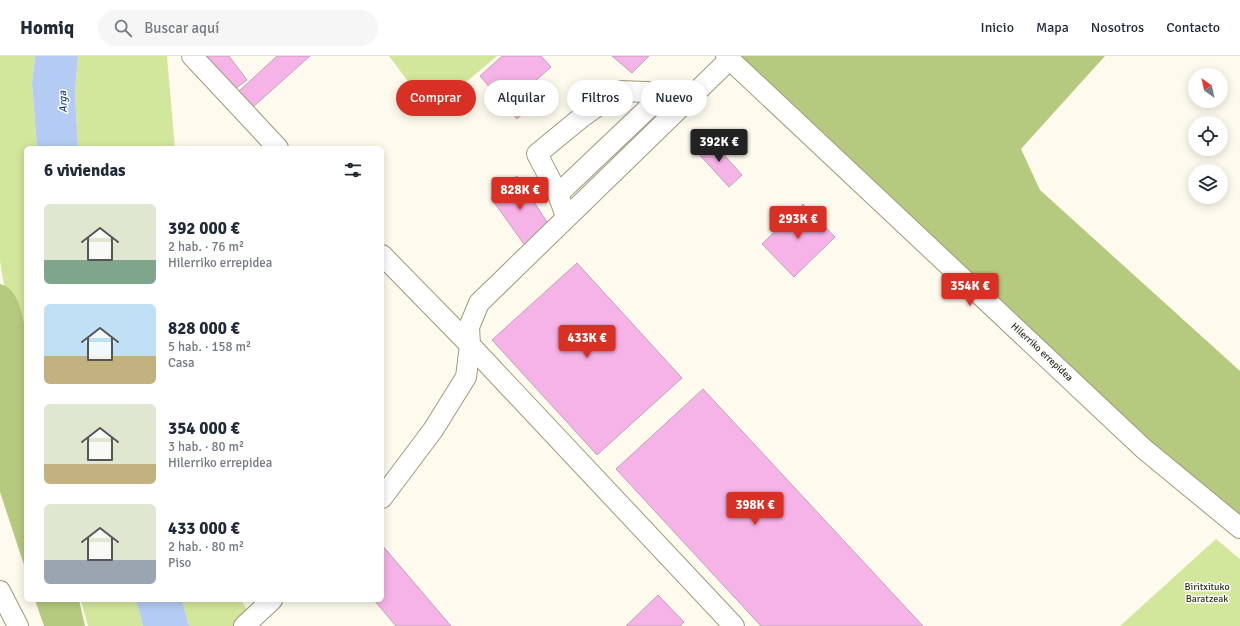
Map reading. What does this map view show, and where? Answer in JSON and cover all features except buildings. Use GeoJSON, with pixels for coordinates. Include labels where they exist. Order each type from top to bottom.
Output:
{"type":"FeatureCollection","features":[{"type":"Feature","properties":{"kind":"street"},"geometry":{"type":"LineString","coordinates":[[192,56],[276,146]]}},
{"type":"Feature","properties":{"kind":"street"},"geometry":{"type":"LineString","coordinates":[[706,80],[728,57]]}},
{"type":"Feature","properties":{"kind":"street","name":"Hilerriko errepidea"},"geometry":{"type":"LineString","coordinates":[[728,57],[1144,449],[1240,528]]}},
{"type":"Feature","properties":{"kind":"street"},"geometry":{"type":"LineString","coordinates":[[566,218],[558,194],[537,154],[582,117],[619,92],[641,92]]}},
{"type":"Feature","properties":{"kind":"street"},"geometry":{"type":"LineString","coordinates":[[558,194],[641,115]]}},
{"type":"Feature","properties":{"kind":"street"},"geometry":{"type":"LineString","coordinates":[[384,495],[433,430],[466,377],[470,344],[469,327],[480,303],[671,116]]}},
{"type":"Feature","properties":{"kind":"street"},"geometry":{"type":"LineString","coordinates":[[384,257],[470,344],[734,626]]}},
{"type":"Feature","properties":{"kind":"street"},"geometry":{"type":"LineString","coordinates":[[0,591],[18,626]]}},
{"type":"Feature","properties":{"kind":"street"},"geometry":{"type":"LineString","coordinates":[[244,626],[270,602]]}},
{"type":"Feature","properties":{"kind":"green space"},"geometry":{"type":"Polygon","coordinates":[[[0,56],[35,56],[32,83],[37,146],[24,146],[24,337],[4,285],[0,261],[0,56]]]}},
{"type":"Feature","properties":{"kind":"green space"},"geometry":{"type":"Polygon","coordinates":[[[78,56],[167,56],[175,146],[78,146],[75,92],[78,56]]]}},
{"type":"Feature","properties":{"kind":"green space"},"geometry":{"type":"Polygon","coordinates":[[[389,56],[497,56],[469,80],[407,80],[389,56]]]}},
{"type":"Feature","properties":{"kind":"green space"},"geometry":{"type":"Polygon","coordinates":[[[726,56],[1105,56],[1021,149],[1040,190],[1240,371],[1240,528],[726,56]]]}},
{"type":"Feature","properties":{"kind":"green space"},"geometry":{"type":"Polygon","coordinates":[[[0,284],[12,291],[16,297],[24,324],[24,565],[0,492],[0,284]]]}},
{"type":"Feature","properties":{"kind":"green space","name":"Biritxituko Baratzeak"},"geometry":{"type":"Polygon","coordinates":[[[1216,539],[1240,559],[1240,626],[1120,626],[1216,539]]]}},
{"type":"Feature","properties":{"kind":"green space"},"geometry":{"type":"Polygon","coordinates":[[[36,602],[79,602],[85,626],[44,626],[36,602]]]}},
{"type":"Feature","properties":{"kind":"green space"},"geometry":{"type":"Polygon","coordinates":[[[82,602],[137,602],[143,626],[88,626],[82,602]]]}},
{"type":"Feature","properties":{"kind":"green space"},"geometry":{"type":"Polygon","coordinates":[[[183,602],[242,602],[257,626],[189,626],[183,602]]]}},
{"type":"Feature","properties":{"kind":"water","name":"Arga"},"geometry":{"type":"Polygon","coordinates":[[[35,56],[78,56],[75,92],[78,146],[37,146],[32,83],[35,56]]]}},
{"type":"Feature","properties":{"kind":"water"},"geometry":{"type":"Polygon","coordinates":[[[137,602],[183,602],[189,626],[143,626],[137,602]]]}}]}
